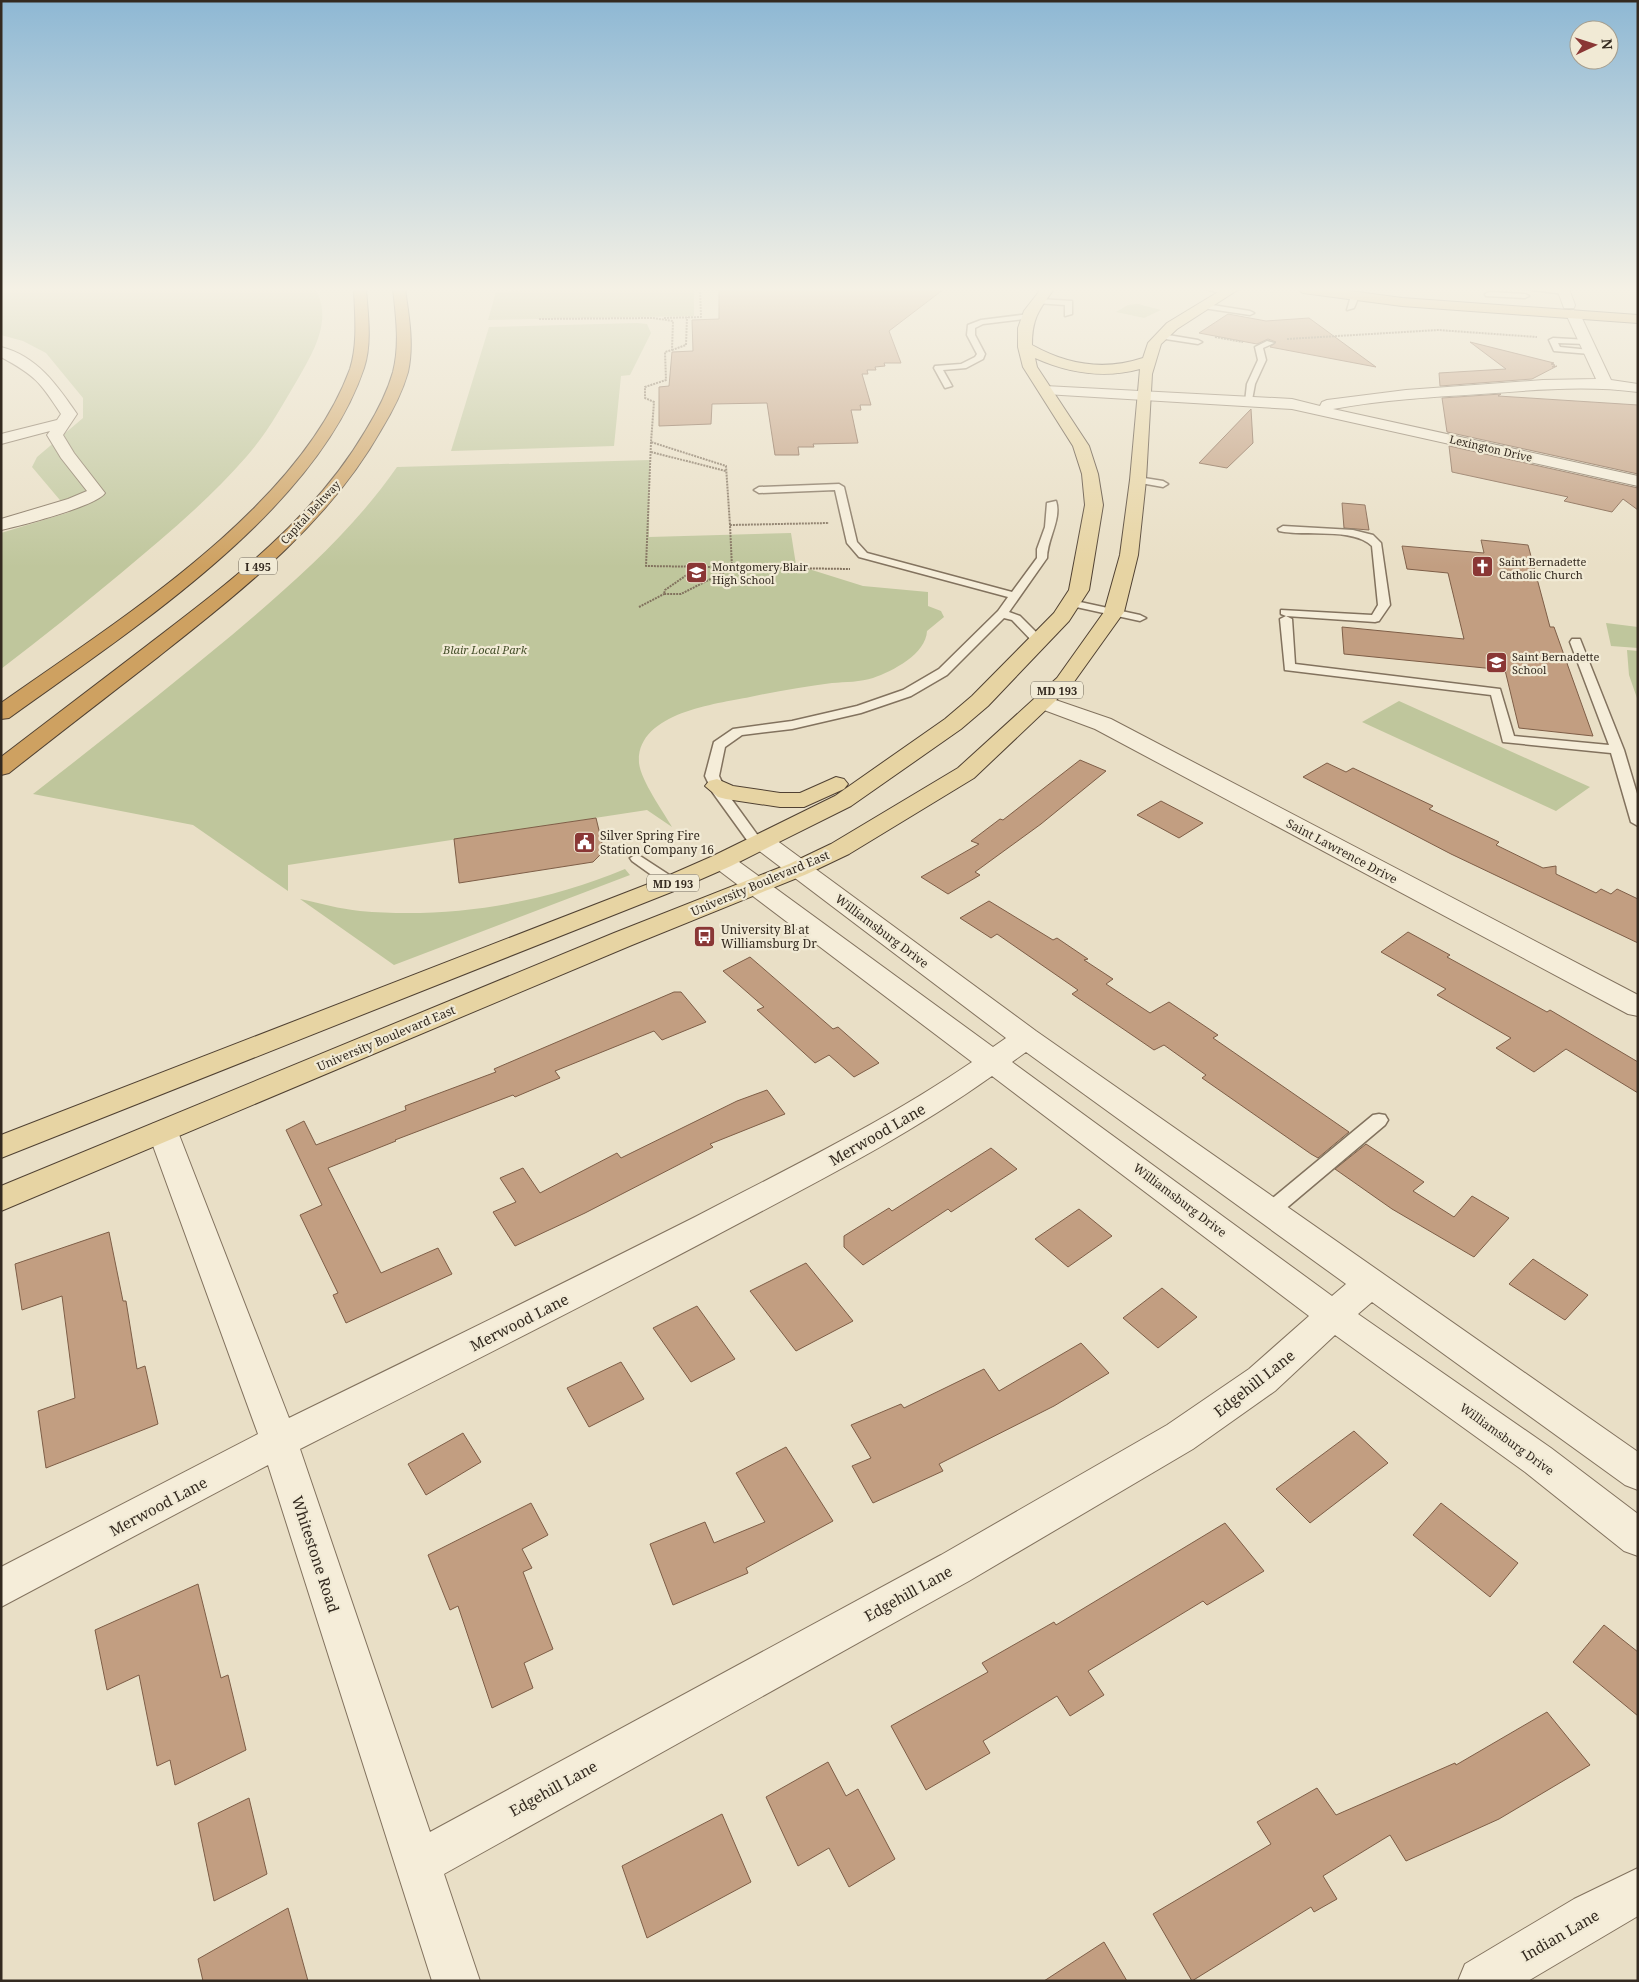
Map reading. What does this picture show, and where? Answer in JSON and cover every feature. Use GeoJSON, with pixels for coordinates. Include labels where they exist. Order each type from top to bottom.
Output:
{"type":"FeatureCollection","features":[{"type":"Feature","properties":{"kind":"highway"},"geometry":{"type":"LineString","coordinates":[[1,713],[120,626],[231,538],[259,512],[300,467],[326,431],[352,381]]}},
{"type":"Feature","properties":{"kind":"highway","name":"Capital Beltway"},"geometry":{"type":"LineString","coordinates":[[1,768],[254,569],[309,515],[347,470],[375,431],[391,398],[397,381]]}},
{"type":"Feature","properties":{"kind":"highway"},"geometry":{"type":"LineString","coordinates":[[1,703],[120,626]]}},
{"type":"Feature","properties":{"kind":"main road","name":"MD 193"},"geometry":{"type":"LineString","coordinates":[[1,1147],[672,883],[722,861],[843,801],[953,724],[973,707],[1062,617],[1079,590],[1094,506],[1090,474],[1080,446],[1068,422],[1040,381]]}},
{"type":"Feature","properties":{"kind":"main road","name":"University Boulevard East"},"geometry":{"type":"LineString","coordinates":[[1,1199],[623,939],[798,869],[840,849],[966,773],[1064,682],[1114,612],[1129,555],[1138,480],[1146,381]]}},
{"type":"Feature","properties":{"kind":"main road"},"geometry":{"type":"LineString","coordinates":[[717,786],[726,792],[780,800],[806,800],[853,774],[902,759]]}},
{"type":"Feature","properties":{"kind":"street"},"geometry":{"type":"LineString","coordinates":[[1,525],[74,503],[97,493],[67,455],[55,435],[69,414],[47,381]]}},
{"type":"Feature","properties":{"kind":"street"},"geometry":{"type":"LineString","coordinates":[[1313,408],[1367,398],[1562,383],[1604,383],[1638,388]]}},
{"type":"Feature","properties":{"kind":"street","name":"Lexington Drive"},"geometry":{"type":"LineString","coordinates":[[1046,390],[1248,400],[1313,408],[1638,481]]}},
{"type":"Feature","properties":{"kind":"street"},"geometry":{"type":"LineString","coordinates":[[1,439],[63,423]]}},
{"type":"Feature","properties":{"kind":"street","name":"Saint Lawrence Drive"},"geometry":{"type":"LineString","coordinates":[[1044,702],[1103,724],[1638,1007]]}},
{"type":"Feature","properties":{"kind":"street","name":"Williamsburg Drive"},"geometry":{"type":"LineString","coordinates":[[760,843],[1026,1038],[1638,1473]]}},
{"type":"Feature","properties":{"kind":"street","name":"Williamsburg Drive"},"geometry":{"type":"LineString","coordinates":[[722,861],[1334,1316],[1538,1460],[1638,1538]]}},
{"type":"Feature","properties":{"kind":"street","name":"Merwood Lane"},"geometry":{"type":"LineString","coordinates":[[1,1588],[279,1442],[536,1314],[834,1159],[936,1101],[1026,1038]]}},
{"type":"Feature","properties":{"kind":"street","name":"Whitestone Road"},"geometry":{"type":"LineString","coordinates":[[163,1132],[279,1442],[456,1981]]}},
{"type":"Feature","properties":{"kind":"street","name":"Edgehill Lane"},"geometry":{"type":"LineString","coordinates":[[418,1863],[955,1568],[1180,1437],[1262,1380],[1371,1282]]}},
{"type":"Feature","properties":{"kind":"street","name":"Indian Lane"},"geometry":{"type":"LineString","coordinates":[[1482,1981],[1591,1916],[1638,1891]]}},
{"type":"Feature","properties":{"kind":"lane"},"geometry":{"type":"LineString","coordinates":[[945,381],[948,386]]}},
{"type":"Feature","properties":{"kind":"lane"},"geometry":{"type":"LineString","coordinates":[[1248,400],[1252,381]]}},
{"type":"Feature","properties":{"kind":"lane"},"geometry":{"type":"LineString","coordinates":[[1138,480],[1163,484]]}},
{"type":"Feature","properties":{"kind":"lane"},"geometry":{"type":"LineString","coordinates":[[759,490],[839,488],[852,543],[858,551],[877,559],[1014,596]]}},
{"type":"Feature","properties":{"kind":"lane"},"geometry":{"type":"LineString","coordinates":[[760,843],[717,786],[712,776],[719,744],[738,732],[816,720],[861,709],[907,693],[943,672],[1002,613],[1042,558],[1042,549],[1050,527],[1052,503]]}},
{"type":"Feature","properties":{"kind":"lane"},"geometry":{"type":"LineString","coordinates":[[1283,529],[1353,533],[1369,537],[1378,545],[1384,606],[1375,619],[1286,616],[1289,667],[1496,692],[1508,739],[1617,750]]}},
{"type":"Feature","properties":{"kind":"lane"},"geometry":{"type":"LineString","coordinates":[[1071,603],[1140,618]]}},
{"type":"Feature","properties":{"kind":"lane"},"geometry":{"type":"LineString","coordinates":[[1002,613],[1016,618],[1038,640]]}},
{"type":"Feature","properties":{"kind":"lane"},"geometry":{"type":"LineString","coordinates":[[1576,642],[1617,750],[1638,822]]}},
{"type":"Feature","properties":{"kind":"lane"},"geometry":{"type":"LineString","coordinates":[[637,858],[672,883]]}},
{"type":"Feature","properties":{"kind":"lane"},"geometry":{"type":"LineString","coordinates":[[1270,1211],[1379,1120]]}},
{"type":"Feature","properties":{"kind":"path"},"geometry":{"type":"LineString","coordinates":[[662,381],[645,387],[645,398],[654,402],[646,566],[690,565],[732,568],[859,569]]}},
{"type":"Feature","properties":{"kind":"path"},"geometry":{"type":"LineString","coordinates":[[651,442],[726,466],[732,568]]}},
{"type":"Feature","properties":{"kind":"path"},"geometry":{"type":"LineString","coordinates":[[651,452],[726,471]]}},
{"type":"Feature","properties":{"kind":"path"},"geometry":{"type":"LineString","coordinates":[[730,525],[837,522]]}},
{"type":"Feature","properties":{"kind":"path"},"geometry":{"type":"LineString","coordinates":[[664,594],[664,590],[690,572],[690,565]]}},
{"type":"Feature","properties":{"kind":"path"},"geometry":{"type":"LineString","coordinates":[[639,607],[664,594],[681,594],[732,568]]}},
{"type":"Feature","properties":{"kind":"green space"},"geometry":{"type":"Polygon","coordinates":[[[69,381],[296,381],[262,437],[247,456],[202,503],[120,574],[1,669],[1,533],[70,512],[32,467],[37,457],[83,418],[83,398],[69,381]]]}},
{"type":"Feature","properties":{"kind":"green space"},"geometry":{"type":"Polygon","coordinates":[[[472,381],[620,381],[614,446],[451,451],[472,381]]]}},
{"type":"Feature","properties":{"kind":"green space","name":"Blair Local Park"},"geometry":{"type":"Polygon","coordinates":[[[650,460],[649,537],[791,533],[796,565],[863,586],[928,592],[928,606],[941,611],[944,617],[927,631],[921,647],[915,654],[899,666],[873,678],[791,689],[717,703],[680,714],[664,722],[650,733],[641,746],[639,763],[648,787],[672,827],[647,810],[288,865],[288,891],[193,825],[33,794],[183,675],[277,596],[361,514],[397,467],[650,460]]]}},
{"type":"Feature","properties":{"kind":"green space"},"geometry":{"type":"Polygon","coordinates":[[[1606,623],[1638,627],[1638,648],[1611,646],[1606,623]]]}},
{"type":"Feature","properties":{"kind":"green space"},"geometry":{"type":"Polygon","coordinates":[[[1627,650],[1638,651],[1638,701],[1629,675],[1627,650]]]}},
{"type":"Feature","properties":{"kind":"green space"},"geometry":{"type":"Polygon","coordinates":[[[1399,701],[1590,787],[1556,811],[1362,722],[1399,701]]]}},
{"type":"Feature","properties":{"kind":"green space"},"geometry":{"type":"Polygon","coordinates":[[[625,869],[630,875],[394,965],[300,899],[360,911],[428,913],[461,910],[528,900],[593,881],[625,869]]]}},
{"type":"Feature","properties":{"kind":"building"},"geometry":{"type":"Polygon","coordinates":[[[669,381],[864,381],[871,405],[860,405],[861,410],[851,410],[858,443],[813,444],[814,447],[798,447],[799,455],[775,455],[767,403],[712,404],[711,424],[659,426],[659,387],[669,386],[669,381]]]}},
{"type":"Feature","properties":{"kind":"building"},"geometry":{"type":"Polygon","coordinates":[[[1440,381],[1499,381],[1440,386],[1440,381]]]}},
{"type":"Feature","properties":{"kind":"building"},"geometry":{"type":"Polygon","coordinates":[[[1501,394],[1498,396],[1638,405],[1638,474],[1447,432],[1442,398],[1501,394]]]}},
{"type":"Feature","properties":{"kind":"building"},"geometry":{"type":"Polygon","coordinates":[[[1251,409],[1253,443],[1227,468],[1199,463],[1251,409]]]}},
{"type":"Feature","properties":{"kind":"building"},"geometry":{"type":"Polygon","coordinates":[[[1449,446],[1638,488],[1638,510],[1623,499],[1612,512],[1564,501],[1568,497],[1452,472],[1449,446]]]}},
{"type":"Feature","properties":{"kind":"building"},"geometry":{"type":"Polygon","coordinates":[[[1342,503],[1365,505],[1369,530],[1344,528],[1342,503]]]}},
{"type":"Feature","properties":{"kind":"building","name":"Saint Bernadette School"},"geometry":{"type":"Polygon","coordinates":[[[1481,540],[1528,545],[1550,627],[1554,627],[1593,736],[1519,728],[1505,670],[1344,654],[1342,627],[1464,639],[1448,573],[1407,569],[1402,546],[1484,553],[1481,540]]]}},
{"type":"Feature","properties":{"kind":"building"},"geometry":{"type":"Polygon","coordinates":[[[1080,760],[1106,771],[1041,824],[975,872],[980,875],[948,894],[921,877],[979,844],[971,841],[1000,819],[1003,820],[1080,760]]]}},
{"type":"Feature","properties":{"kind":"building"},"geometry":{"type":"Polygon","coordinates":[[[1327,763],[1346,772],[1353,768],[1433,806],[1429,809],[1499,842],[1496,845],[1543,868],[1556,866],[1556,874],[1596,893],[1601,889],[1611,894],[1617,889],[1638,899],[1638,943],[1451,854],[1303,777],[1327,763]]]}},
{"type":"Feature","properties":{"kind":"building"},"geometry":{"type":"Polygon","coordinates":[[[1161,801],[1203,823],[1179,838],[1137,815],[1161,801]]]}},
{"type":"Feature","properties":{"kind":"building"},"geometry":{"type":"Polygon","coordinates":[[[596,818],[604,851],[600,852],[601,854],[593,862],[459,883],[454,839],[596,818]]]}},
{"type":"Feature","properties":{"kind":"building"},"geometry":{"type":"Polygon","coordinates":[[[989,901],[1053,940],[1057,938],[1088,959],[1084,960],[1113,979],[1106,984],[1150,1013],[1169,1002],[1218,1035],[1213,1038],[1349,1132],[1318,1158],[1311,1154],[1202,1078],[1206,1075],[1164,1045],[1154,1050],[1072,994],[1078,990],[997,934],[991,938],[960,918],[989,901]]]}},
{"type":"Feature","properties":{"kind":"building"},"geometry":{"type":"Polygon","coordinates":[[[1408,932],[1450,955],[1447,957],[1547,1012],[1550,1010],[1638,1062],[1638,1093],[1566,1049],[1534,1072],[1496,1048],[1511,1038],[1437,995],[1446,989],[1381,952],[1408,932]]]}},
{"type":"Feature","properties":{"kind":"building"},"geometry":{"type":"Polygon","coordinates":[[[750,957],[833,1029],[838,1027],[879,1063],[854,1077],[829,1055],[815,1063],[757,1010],[764,1007],[723,971],[750,957]]]}},
{"type":"Feature","properties":{"kind":"building"},"geometry":{"type":"Polygon","coordinates":[[[674,992],[681,992],[706,1022],[662,1040],[654,1031],[555,1071],[560,1078],[515,1097],[513,1095],[328,1168],[381,1273],[438,1248],[452,1274],[346,1323],[333,1295],[338,1293],[300,1215],[322,1205],[286,1130],[304,1121],[316,1145],[406,1110],[405,1106],[496,1072],[494,1069],[674,992]]]}},
{"type":"Feature","properties":{"kind":"building"},"geometry":{"type":"Polygon","coordinates":[[[767,1090],[785,1114],[710,1144],[713,1147],[585,1213],[515,1246],[493,1212],[516,1202],[500,1178],[523,1168],[540,1193],[617,1153],[621,1158],[737,1101],[767,1090]]]}},
{"type":"Feature","properties":{"kind":"building"},"geometry":{"type":"Polygon","coordinates":[[[1366,1144],[1424,1182],[1413,1191],[1454,1217],[1472,1196],[1509,1218],[1474,1257],[1392,1209],[1335,1169],[1366,1144]]]}},
{"type":"Feature","properties":{"kind":"building"},"geometry":{"type":"Polygon","coordinates":[[[991,1148],[1017,1169],[951,1212],[948,1209],[863,1265],[844,1247],[844,1236],[889,1208],[892,1211],[991,1148]]]}},
{"type":"Feature","properties":{"kind":"building"},"geometry":{"type":"Polygon","coordinates":[[[1079,1209],[1112,1236],[1068,1267],[1035,1239],[1079,1209]]]}},
{"type":"Feature","properties":{"kind":"building"},"geometry":{"type":"Polygon","coordinates":[[[109,1232],[123,1301],[126,1301],[137,1369],[145,1366],[158,1424],[46,1468],[38,1411],[75,1398],[62,1296],[22,1310],[15,1264],[109,1232]]]}},
{"type":"Feature","properties":{"kind":"building"},"geometry":{"type":"Polygon","coordinates":[[[1533,1259],[1588,1295],[1565,1320],[1509,1284],[1533,1259]]]}},
{"type":"Feature","properties":{"kind":"building"},"geometry":{"type":"Polygon","coordinates":[[[806,1263],[853,1321],[796,1351],[750,1291],[806,1263]]]}},
{"type":"Feature","properties":{"kind":"building"},"geometry":{"type":"Polygon","coordinates":[[[1162,1288],[1197,1317],[1158,1348],[1123,1318],[1162,1288]]]}},
{"type":"Feature","properties":{"kind":"building"},"geometry":{"type":"Polygon","coordinates":[[[697,1306],[735,1359],[691,1382],[653,1328],[697,1306]]]}},
{"type":"Feature","properties":{"kind":"building"},"geometry":{"type":"Polygon","coordinates":[[[1081,1343],[1109,1373],[1054,1406],[939,1464],[943,1471],[873,1503],[852,1466],[871,1458],[851,1425],[901,1404],[904,1408],[984,1369],[999,1391],[1081,1343]]]}},
{"type":"Feature","properties":{"kind":"building"},"geometry":{"type":"Polygon","coordinates":[[[621,1362],[644,1399],[589,1427],[567,1388],[621,1362]]]}},
{"type":"Feature","properties":{"kind":"building"},"geometry":{"type":"Polygon","coordinates":[[[1354,1431],[1388,1463],[1310,1523],[1276,1489],[1354,1431]]]}},
{"type":"Feature","properties":{"kind":"building"},"geometry":{"type":"Polygon","coordinates":[[[463,1433],[481,1462],[426,1495],[408,1464],[463,1433]]]}},
{"type":"Feature","properties":{"kind":"building"},"geometry":{"type":"Polygon","coordinates":[[[786,1447],[833,1521],[746,1568],[748,1573],[673,1605],[650,1544],[705,1522],[714,1543],[765,1522],[736,1473],[786,1447]]]}},
{"type":"Feature","properties":{"kind":"building"},"geometry":{"type":"Polygon","coordinates":[[[531,1503],[548,1535],[522,1549],[532,1568],[523,1572],[553,1649],[524,1663],[533,1688],[492,1708],[458,1606],[450,1610],[428,1555],[531,1503]]]}},
{"type":"Feature","properties":{"kind":"building"},"geometry":{"type":"Polygon","coordinates":[[[1441,1503],[1518,1563],[1490,1597],[1413,1535],[1441,1503]]]}},
{"type":"Feature","properties":{"kind":"building"},"geometry":{"type":"Polygon","coordinates":[[[1225,1523],[1264,1571],[1207,1605],[1203,1601],[1088,1671],[1104,1695],[1070,1716],[1057,1696],[983,1741],[990,1753],[926,1790],[891,1726],[988,1672],[982,1663],[1054,1622],[1056,1625],[1225,1523]]]}},
{"type":"Feature","properties":{"kind":"building"},"geometry":{"type":"Polygon","coordinates":[[[198,1584],[221,1678],[228,1675],[246,1750],[175,1785],[170,1760],[157,1766],[139,1675],[107,1690],[95,1630],[198,1584]]]}},
{"type":"Feature","properties":{"kind":"building"},"geometry":{"type":"Polygon","coordinates":[[[1604,1625],[1638,1652],[1638,1716],[1573,1662],[1604,1625]]]}},
{"type":"Feature","properties":{"kind":"building"},"geometry":{"type":"Polygon","coordinates":[[[1547,1712],[1590,1765],[1499,1819],[1406,1861],[1390,1835],[1323,1876],[1337,1899],[1314,1912],[1311,1907],[1192,1981],[1153,1914],[1271,1844],[1257,1822],[1317,1788],[1336,1815],[1455,1763],[1456,1765],[1547,1712]]]}},
{"type":"Feature","properties":{"kind":"building"},"geometry":{"type":"Polygon","coordinates":[[[828,1762],[846,1796],[858,1789],[895,1859],[849,1887],[829,1848],[798,1866],[766,1797],[828,1762]]]}},
{"type":"Feature","properties":{"kind":"building"},"geometry":{"type":"Polygon","coordinates":[[[249,1798],[267,1874],[214,1901],[198,1823],[249,1798]]]}},
{"type":"Feature","properties":{"kind":"building"},"geometry":{"type":"Polygon","coordinates":[[[722,1814],[751,1882],[647,1938],[622,1866],[722,1814]]]}},
{"type":"Feature","properties":{"kind":"building"},"geometry":{"type":"Polygon","coordinates":[[[288,1908],[308,1981],[203,1981],[198,1959],[288,1908]]]}},
{"type":"Feature","properties":{"kind":"building"},"geometry":{"type":"Polygon","coordinates":[[[1104,1942],[1127,1981],[1044,1981],[1104,1942]]]}},
{"type":"Feature","properties":{"kind":"place","name":"Saint Bernadette Catholic Church"},"geometry":{"type":"Point","coordinates":[1483,567]}},
{"type":"Feature","properties":{"kind":"place","name":"Montgomery Blair High School"},"geometry":{"type":"Point","coordinates":[696,572]}},
{"type":"Feature","properties":{"kind":"place","name":"Saint Bernadette School"},"geometry":{"type":"Point","coordinates":[1496,662]}},
{"type":"Feature","properties":{"kind":"place","name":"Silver Spring Fire Station Company 16"},"geometry":{"type":"Point","coordinates":[584,842]}},
{"type":"Feature","properties":{"kind":"place","name":"University Bl at Williamsburg Dr"},"geometry":{"type":"Point","coordinates":[705,936]}}]}
